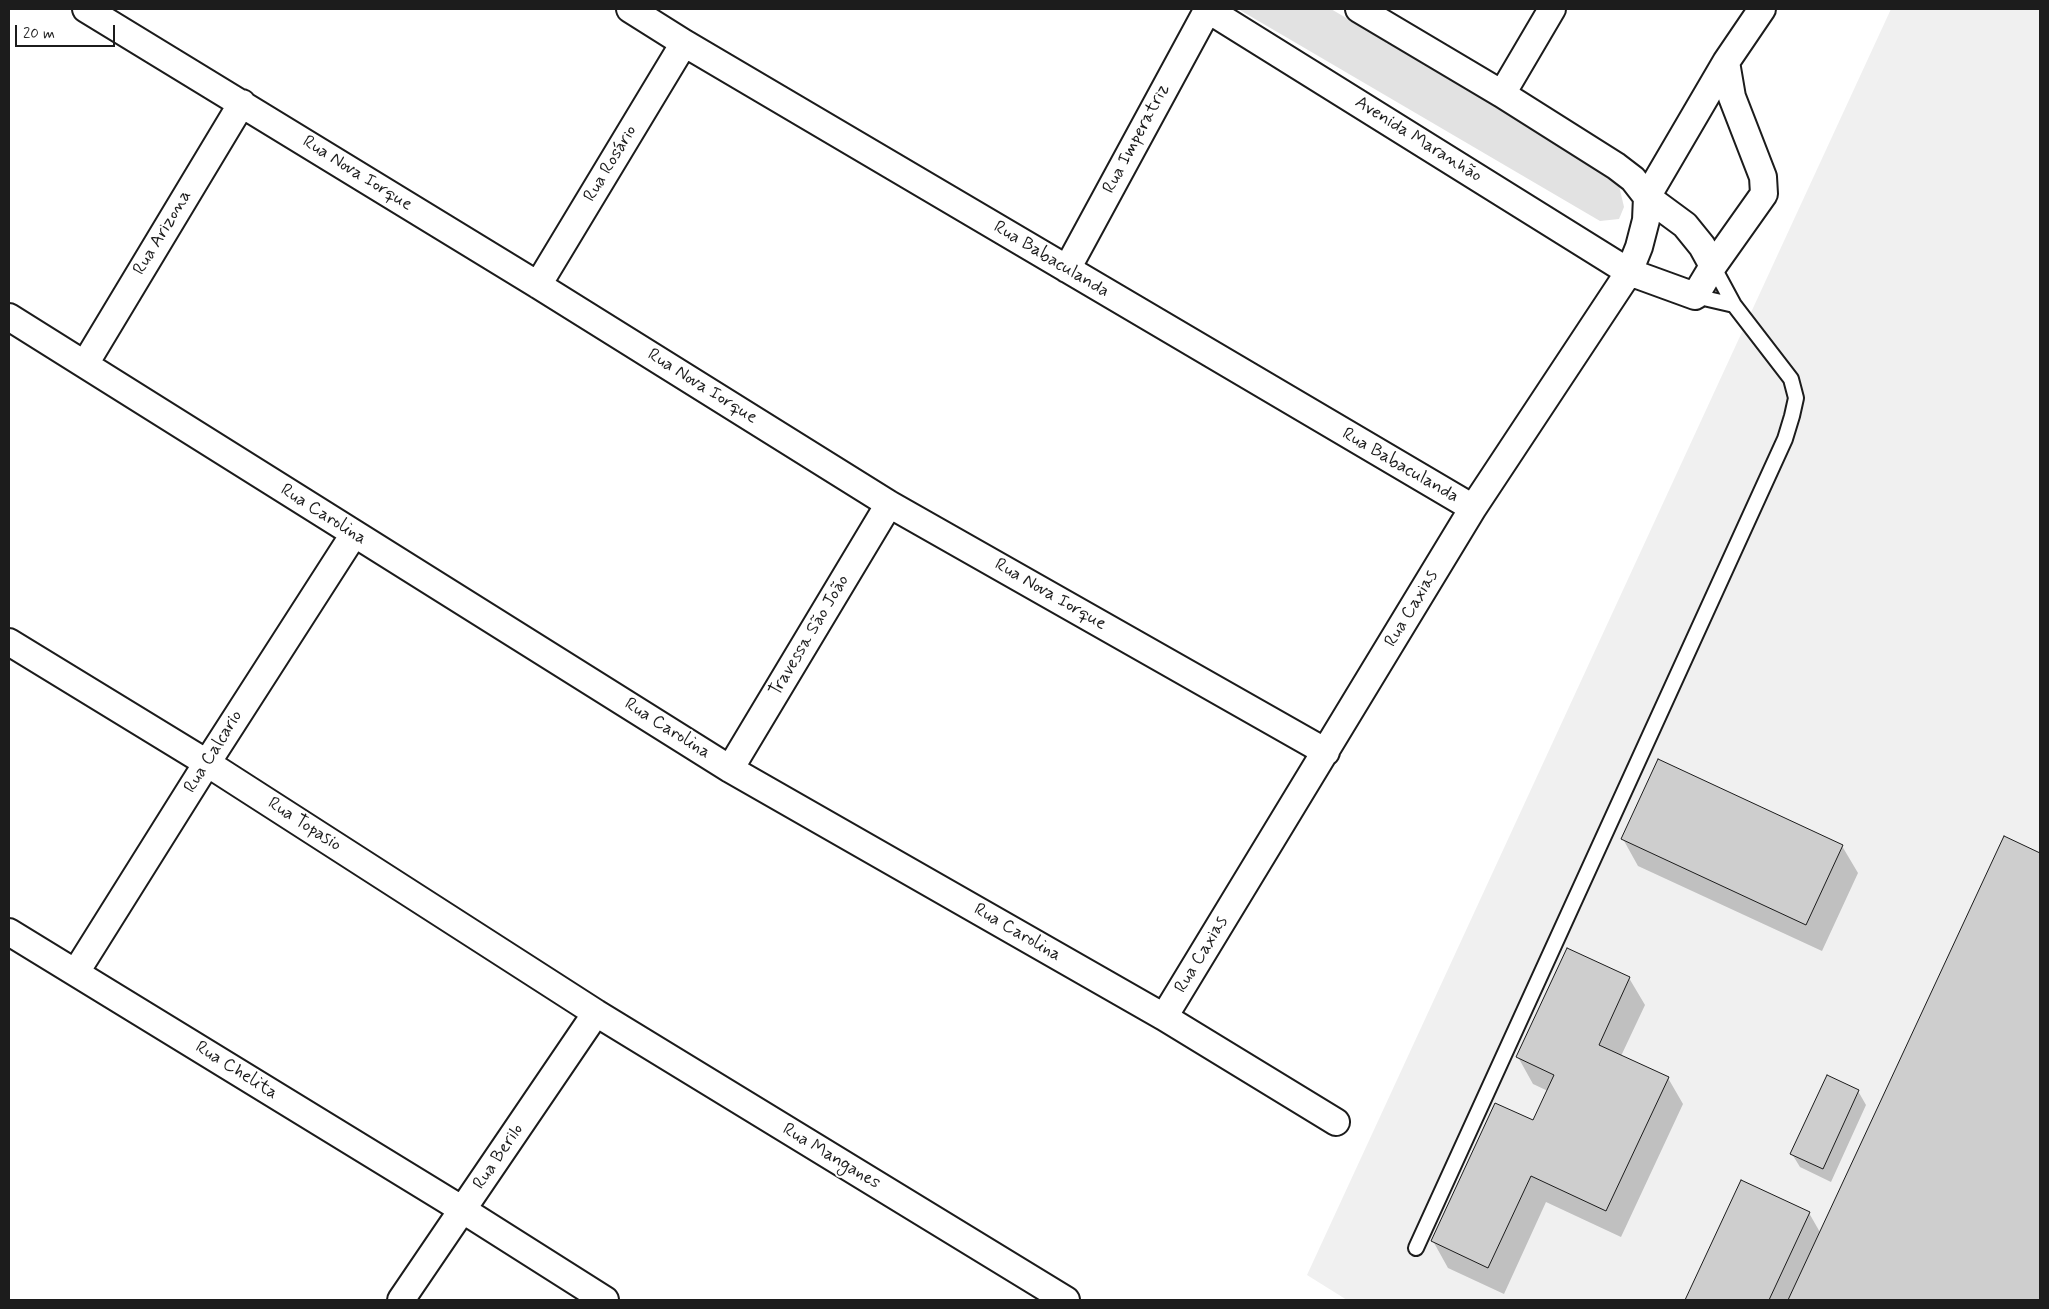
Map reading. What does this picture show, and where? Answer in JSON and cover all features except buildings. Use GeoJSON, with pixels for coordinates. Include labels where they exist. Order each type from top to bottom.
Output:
{"type":"FeatureCollection","features":[{"type":"Feature","properties":{"kind":"street","name":"Rua Nova Iorque"},"geometry":{"type":"LineString","coordinates":[[86,9],[538,285],[889,504],[1326,752]]}},
{"type":"Feature","properties":{"kind":"street","name":"Rua Babaculanda"},"geometry":{"type":"LineString","coordinates":[[630,9],[684,43],[1067,270],[1473,508]]}},
{"type":"Feature","properties":{"kind":"street","name":"Rua Imperatriz"},"geometry":{"type":"LineString","coordinates":[[1067,270],[1207,9]]}},
{"type":"Feature","properties":{"kind":"street","name":"Avenida Maranhão"},"geometry":{"type":"LineString","coordinates":[[1207,9],[1629,272],[1695,296]]}},
{"type":"Feature","properties":{"kind":"street"},"geometry":{"type":"LineString","coordinates":[[1359,9],[1502,94],[1616,166],[1633,179],[1647,198],[1685,225],[1702,246],[1713,266]]}},
{"type":"Feature","properties":{"kind":"street"},"geometry":{"type":"LineString","coordinates":[[1502,94],[1552,9]]}},
{"type":"Feature","properties":{"kind":"street"},"geometry":{"type":"LineString","coordinates":[[1647,198],[1726,62],[1762,9]]}},
{"type":"Feature","properties":{"kind":"street","name":"Rua Rosário"},"geometry":{"type":"LineString","coordinates":[[538,285],[684,43]]}},
{"type":"Feature","properties":{"kind":"street"},"geometry":{"type":"LineString","coordinates":[[1695,296],[1713,266],[1764,194],[1763,177],[1730,92],[1726,62]]}},
{"type":"Feature","properties":{"kind":"street","name":"Rua Arizona"},"geometry":{"type":"LineString","coordinates":[[85,364],[242,103]]}},
{"type":"Feature","properties":{"kind":"street","name":"Rua Caxias"},"geometry":{"type":"LineString","coordinates":[[1164,1017],[1473,508],[1629,272],[1639,247],[1646,220],[1647,198]]}},
{"type":"Feature","properties":{"kind":"street","name":"Rua Carolina"},"geometry":{"type":"LineString","coordinates":[[9,317],[730,769],[1164,1017],[1336,1122]]}},
{"type":"Feature","properties":{"kind":"street","name":"Travessa São João"},"geometry":{"type":"LineString","coordinates":[[730,769],[889,504]]}},
{"type":"Feature","properties":{"kind":"street","name":"Rua Calcario"},"geometry":{"type":"LineString","coordinates":[[76,972],[207,762],[354,534]]}},
{"type":"Feature","properties":{"kind":"street","name":"Rua Topasio"},"geometry":{"type":"LineString","coordinates":[[9,642],[207,762],[596,1013]]}},
{"type":"Feature","properties":{"kind":"street","name":"Rua Chelita"},"geometry":{"type":"LineString","coordinates":[[9,932],[605,1300]]}},
{"type":"Feature","properties":{"kind":"street","name":"Rua Berilo"},"geometry":{"type":"LineString","coordinates":[[401,1300],[596,1013]]}},
{"type":"Feature","properties":{"kind":"street","name":"Rua Manganes"},"geometry":{"type":"LineString","coordinates":[[596,1013],[1066,1300]]}},
{"type":"Feature","properties":{"kind":"lane"},"geometry":{"type":"LineString","coordinates":[[1416,1248],[1784,439],[1792,416],[1796,398],[1792,379],[1734,305],[1713,266]]}},
{"type":"Feature","properties":{"kind":"lane"},"geometry":{"type":"LineString","coordinates":[[1695,296],[1734,305]]}},
{"type":"Feature","properties":{"kind":"shaded area"},"geometry":{"type":"Polygon","coordinates":[[[1238,9],[1331,9],[1617,177],[1624,207],[1619,219],[1600,221],[1238,9]]]}},
{"type":"Feature","properties":{"kind":"shaded area"},"geometry":{"type":"Polygon","coordinates":[[[1891,9],[2040,9],[2040,1300],[1347,1300],[1307,1275],[1891,9]]]}}]}
